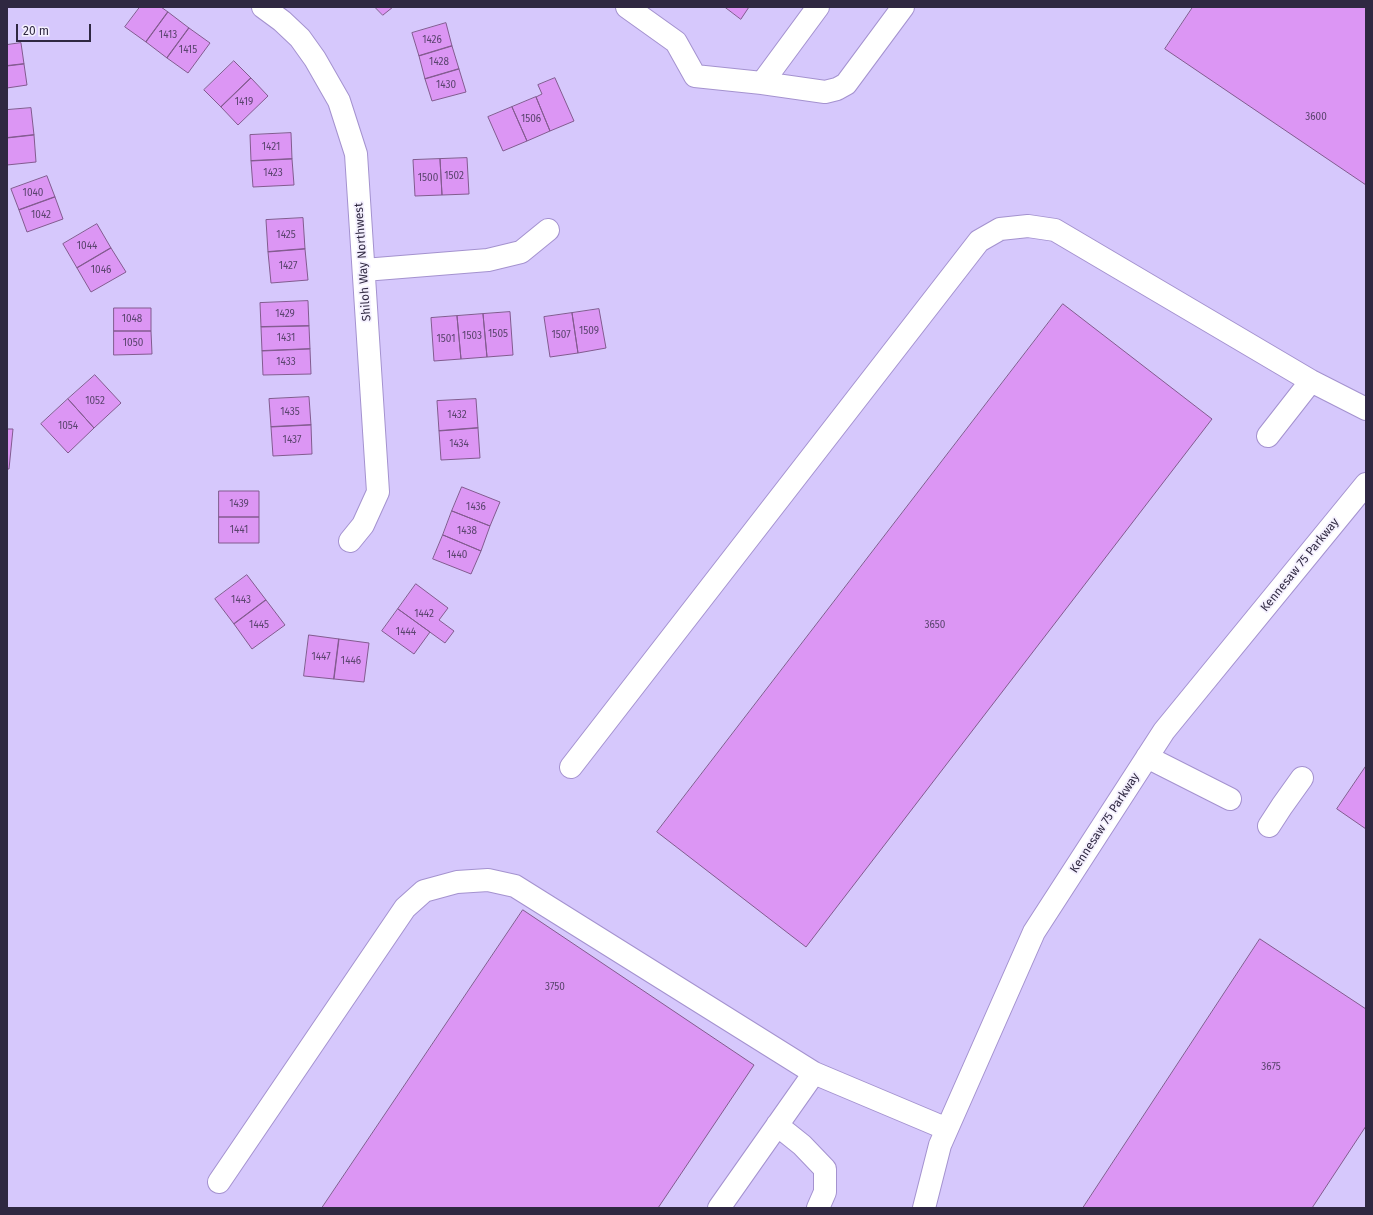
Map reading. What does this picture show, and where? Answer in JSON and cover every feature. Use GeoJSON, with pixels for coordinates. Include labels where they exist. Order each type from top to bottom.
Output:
{"type":"FeatureCollection","features":[{"type":"Feature","properties":{"kind":"street","name":"Shiloh Way Northwest"},"geometry":{"type":"LineString","coordinates":[[262,7],[282,21],[300,38],[315,59],[339,101],[356,154],[378,492],[363,525],[350,541]]}},
{"type":"Feature","properties":{"kind":"street"},"geometry":{"type":"LineString","coordinates":[[627,7],[676,42],[694,76],[762,82],[824,92],[837,89],[846,84],[903,7]]}},
{"type":"Feature","properties":{"kind":"street"},"geometry":{"type":"LineString","coordinates":[[762,82],[818,7]]}},
{"type":"Feature","properties":{"kind":"street"},"geometry":{"type":"LineString","coordinates":[[571,767],[979,241],[1000,229],[1028,226],[1055,230],[1310,382],[1366,409]]}},
{"type":"Feature","properties":{"kind":"street"},"geometry":{"type":"LineString","coordinates":[[364,270],[488,260],[521,252],[548,230]]}},
{"type":"Feature","properties":{"kind":"street"},"geometry":{"type":"LineString","coordinates":[[1268,436],[1310,382]]}},
{"type":"Feature","properties":{"kind":"street","name":"Kennesaw 75 Parkway"},"geometry":{"type":"LineString","coordinates":[[924,1208],[940,1145],[1034,932],[1164,731],[1366,484]]}},
{"type":"Feature","properties":{"kind":"street"},"geometry":{"type":"LineString","coordinates":[[1147,757],[1230,799]]}},
{"type":"Feature","properties":{"kind":"street"},"geometry":{"type":"LineString","coordinates":[[1269,826],[1302,778]]}},
{"type":"Feature","properties":{"kind":"street"},"geometry":{"type":"LineString","coordinates":[[219,1182],[405,908],[424,891],[457,882],[488,880],[515,886],[814,1073],[947,1129]]}},
{"type":"Feature","properties":{"kind":"street"},"geometry":{"type":"LineString","coordinates":[[719,1208],[814,1073]]}},
{"type":"Feature","properties":{"kind":"street"},"geometry":{"type":"LineString","coordinates":[[777,1125],[802,1145],[825,1169],[825,1192],[818,1208]]}},
{"type":"Feature","properties":{"kind":"building"},"geometry":{"type":"Polygon","coordinates":[[[140,7],[161,7],[168,12],[146,42],[125,27],[140,7]]]}},
{"type":"Feature","properties":{"kind":"building"},"geometry":{"type":"Polygon","coordinates":[[[375,7],[393,7],[383,15],[375,7]]]}},
{"type":"Feature","properties":{"kind":"building"},"geometry":{"type":"Polygon","coordinates":[[[725,7],[749,7],[741,19],[725,7]]]}},
{"type":"Feature","properties":{"kind":"building"},"geometry":{"type":"Polygon","coordinates":[[[1193,7],[1366,7],[1366,185],[1165,49],[1193,7]]]}},
{"type":"Feature","properties":{"kind":"building"},"geometry":{"type":"Polygon","coordinates":[[[168,12],[189,28],[167,58],[146,42],[168,12]]]}},
{"type":"Feature","properties":{"kind":"building"},"geometry":{"type":"Polygon","coordinates":[[[446,23],[452,46],[419,56],[412,33],[446,23]]]}},
{"type":"Feature","properties":{"kind":"building"},"geometry":{"type":"Polygon","coordinates":[[[189,28],[210,43],[188,73],[167,58],[189,28]]]}},
{"type":"Feature","properties":{"kind":"building"},"geometry":{"type":"Polygon","coordinates":[[[21,43],[24,64],[7,66],[7,45],[21,43]]]}},
{"type":"Feature","properties":{"kind":"building"},"geometry":{"type":"Polygon","coordinates":[[[452,46],[459,69],[425,79],[419,56],[452,46]]]}},
{"type":"Feature","properties":{"kind":"building"},"geometry":{"type":"Polygon","coordinates":[[[234,61],[251,78],[221,107],[204,90],[234,61]]]}},
{"type":"Feature","properties":{"kind":"building"},"geometry":{"type":"Polygon","coordinates":[[[24,64],[27,85],[7,88],[7,66],[24,64]]]}},
{"type":"Feature","properties":{"kind":"building"},"geometry":{"type":"Polygon","coordinates":[[[459,69],[466,92],[432,101],[425,79],[459,69]]]}},
{"type":"Feature","properties":{"kind":"building"},"geometry":{"type":"Polygon","coordinates":[[[251,78],[268,96],[238,125],[221,107],[251,78]]]}},
{"type":"Feature","properties":{"kind":"building"},"geometry":{"type":"Polygon","coordinates":[[[555,78],[574,121],[550,131],[536,97],[542,94],[538,85],[555,78]]]}},
{"type":"Feature","properties":{"kind":"building"},"geometry":{"type":"Polygon","coordinates":[[[536,97],[550,131],[527,141],[512,107],[536,97]]]}},
{"type":"Feature","properties":{"kind":"building"},"geometry":{"type":"Polygon","coordinates":[[[512,107],[527,141],[503,151],[488,117],[512,107]]]}},
{"type":"Feature","properties":{"kind":"building"},"geometry":{"type":"Polygon","coordinates":[[[31,108],[34,135],[7,138],[7,110],[31,108]]]}},
{"type":"Feature","properties":{"kind":"building"},"geometry":{"type":"Polygon","coordinates":[[[291,133],[292,159],[251,161],[250,135],[291,133]]]}},
{"type":"Feature","properties":{"kind":"building"},"geometry":{"type":"Polygon","coordinates":[[[34,135],[36,162],[7,165],[7,138],[34,135]]]}},
{"type":"Feature","properties":{"kind":"building"},"geometry":{"type":"Polygon","coordinates":[[[467,158],[469,194],[442,195],[440,159],[467,158]]]}},
{"type":"Feature","properties":{"kind":"building"},"geometry":{"type":"Polygon","coordinates":[[[292,159],[294,185],[253,187],[251,161],[292,159]]]}},
{"type":"Feature","properties":{"kind":"building"},"geometry":{"type":"Polygon","coordinates":[[[440,159],[442,195],[415,196],[413,160],[440,159]]]}},
{"type":"Feature","properties":{"kind":"building"},"geometry":{"type":"Polygon","coordinates":[[[47,176],[55,197],[19,210],[11,189],[47,176]]]}},
{"type":"Feature","properties":{"kind":"building"},"geometry":{"type":"Polygon","coordinates":[[[55,197],[63,219],[27,232],[19,210],[55,197]]]}},
{"type":"Feature","properties":{"kind":"building"},"geometry":{"type":"Polygon","coordinates":[[[303,218],[305,249],[268,252],[266,220],[303,218]]]}},
{"type":"Feature","properties":{"kind":"building"},"geometry":{"type":"Polygon","coordinates":[[[97,224],[111,248],[77,268],[63,244],[97,224]]]}},
{"type":"Feature","properties":{"kind":"building"},"geometry":{"type":"Polygon","coordinates":[[[111,248],[126,272],[91,292],[77,268],[111,248]]]}},
{"type":"Feature","properties":{"kind":"building"},"geometry":{"type":"Polygon","coordinates":[[[305,249],[308,280],[271,283],[268,252],[305,249]]]}},
{"type":"Feature","properties":{"kind":"building"},"geometry":{"type":"Polygon","coordinates":[[[308,301],[309,326],[261,327],[260,303],[308,301]]]}},
{"type":"Feature","properties":{"kind":"building"},"geometry":{"type":"Polygon","coordinates":[[[1063,304],[1212,419],[806,947],[657,832],[1063,304]]]}},
{"type":"Feature","properties":{"kind":"building"},"geometry":{"type":"Polygon","coordinates":[[[114,308],[151,308],[151,331],[114,331],[114,308]]]}},
{"type":"Feature","properties":{"kind":"building"},"geometry":{"type":"Polygon","coordinates":[[[599,309],[606,348],[578,353],[572,313],[599,309]]]}},
{"type":"Feature","properties":{"kind":"building"},"geometry":{"type":"Polygon","coordinates":[[[510,312],[513,355],[487,357],[483,314],[510,312]]]}},
{"type":"Feature","properties":{"kind":"building"},"geometry":{"type":"Polygon","coordinates":[[[572,313],[578,353],[550,357],[544,317],[572,313]]]}},
{"type":"Feature","properties":{"kind":"building"},"geometry":{"type":"Polygon","coordinates":[[[483,314],[487,357],[461,359],[457,316],[483,314]]]}},
{"type":"Feature","properties":{"kind":"building"},"geometry":{"type":"Polygon","coordinates":[[[457,316],[461,359],[434,361],[431,318],[457,316]]]}},
{"type":"Feature","properties":{"kind":"building"},"geometry":{"type":"Polygon","coordinates":[[[309,326],[310,349],[262,351],[261,327],[309,326]]]}},
{"type":"Feature","properties":{"kind":"building"},"geometry":{"type":"Polygon","coordinates":[[[114,331],[151,331],[152,354],[114,355],[114,331]]]}},
{"type":"Feature","properties":{"kind":"building"},"geometry":{"type":"Polygon","coordinates":[[[310,349],[311,374],[263,375],[262,351],[310,349]]]}},
{"type":"Feature","properties":{"kind":"building"},"geometry":{"type":"Polygon","coordinates":[[[95,375],[121,403],[94,428],[68,399],[95,375]]]}},
{"type":"Feature","properties":{"kind":"building"},"geometry":{"type":"Polygon","coordinates":[[[309,397],[311,425],[271,427],[269,399],[309,397]]]}},
{"type":"Feature","properties":{"kind":"building"},"geometry":{"type":"Polygon","coordinates":[[[68,399],[94,428],[68,453],[41,424],[68,399]]]}},
{"type":"Feature","properties":{"kind":"building"},"geometry":{"type":"Polygon","coordinates":[[[476,399],[478,428],[439,431],[437,401],[476,399]]]}},
{"type":"Feature","properties":{"kind":"building"},"geometry":{"type":"Polygon","coordinates":[[[311,425],[312,454],[273,456],[271,427],[311,425]]]}},
{"type":"Feature","properties":{"kind":"building"},"geometry":{"type":"Polygon","coordinates":[[[478,428],[480,458],[441,460],[439,431],[478,428]]]}},
{"type":"Feature","properties":{"kind":"building"},"geometry":{"type":"Polygon","coordinates":[[[7,429],[13,429],[9,469],[7,469],[7,429]]]}},
{"type":"Feature","properties":{"kind":"building"},"geometry":{"type":"Polygon","coordinates":[[[462,487],[500,502],[490,526],[452,511],[462,487]]]}},
{"type":"Feature","properties":{"kind":"building"},"geometry":{"type":"Polygon","coordinates":[[[219,491],[259,491],[259,517],[219,517],[219,491]]]}},
{"type":"Feature","properties":{"kind":"building"},"geometry":{"type":"Polygon","coordinates":[[[452,511],[490,526],[481,551],[443,535],[452,511]]]}},
{"type":"Feature","properties":{"kind":"building"},"geometry":{"type":"Polygon","coordinates":[[[219,517],[259,517],[259,543],[219,543],[219,517]]]}},
{"type":"Feature","properties":{"kind":"building"},"geometry":{"type":"Polygon","coordinates":[[[443,535],[481,551],[471,574],[433,559],[443,535]]]}},
{"type":"Feature","properties":{"kind":"building"},"geometry":{"type":"Polygon","coordinates":[[[247,575],[266,600],[234,624],[215,599],[247,575]]]}},
{"type":"Feature","properties":{"kind":"building"},"geometry":{"type":"Polygon","coordinates":[[[416,584],[448,608],[439,620],[454,631],[445,643],[398,609],[416,584]]]}},
{"type":"Feature","properties":{"kind":"building"},"geometry":{"type":"Polygon","coordinates":[[[266,600],[285,625],[252,649],[234,624],[266,600]]]}},
{"type":"Feature","properties":{"kind":"building"},"geometry":{"type":"Polygon","coordinates":[[[398,609],[430,632],[414,654],[382,631],[398,609]]]}},
{"type":"Feature","properties":{"kind":"building"},"geometry":{"type":"Polygon","coordinates":[[[309,635],[339,639],[334,679],[304,676],[309,635]]]}},
{"type":"Feature","properties":{"kind":"building"},"geometry":{"type":"Polygon","coordinates":[[[339,639],[369,643],[364,682],[334,679],[339,639]]]}},
{"type":"Feature","properties":{"kind":"building"},"geometry":{"type":"Polygon","coordinates":[[[1366,766],[1366,829],[1337,809],[1366,766]]]}},
{"type":"Feature","properties":{"kind":"building"},"geometry":{"type":"Polygon","coordinates":[[[523,910],[754,1065],[658,1208],[322,1208],[523,910]]]}},
{"type":"Feature","properties":{"kind":"building"},"geometry":{"type":"Polygon","coordinates":[[[1260,939],[1366,1009],[1366,1126],[1312,1208],[1083,1208],[1260,939]]]}}]}
